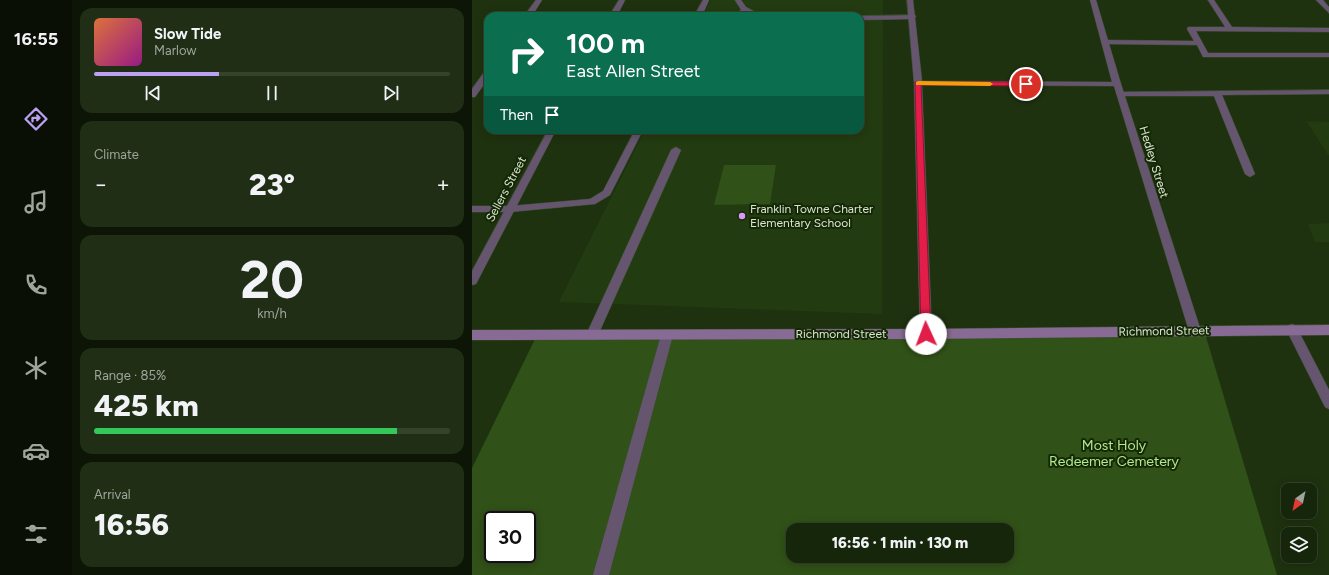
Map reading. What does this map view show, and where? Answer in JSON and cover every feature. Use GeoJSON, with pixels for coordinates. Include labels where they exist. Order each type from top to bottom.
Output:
{"type":"FeatureCollection","features":[{"type":"Feature","properties":{"kind":"main road","name":"Richmond Street"},"geometry":{"type":"LineString","coordinates":[[472,335],[926,334],[1292,329],[1329,330]]}},
{"type":"Feature","properties":{"kind":"street"},"geometry":{"type":"LineString","coordinates":[[531,12],[539,0]]}},
{"type":"Feature","properties":{"kind":"street"},"geometry":{"type":"LineString","coordinates":[[615,12],[622,0]]}},
{"type":"Feature","properties":{"kind":"street"},"geometry":{"type":"LineString","coordinates":[[700,12],[706,0]]}},
{"type":"Feature","properties":{"kind":"street"},"geometry":{"type":"LineString","coordinates":[[738,0],[738,3],[745,10],[750,12]]}},
{"type":"Feature","properties":{"kind":"street"},"geometry":{"type":"LineString","coordinates":[[910,0],[918,83],[926,334]]}},
{"type":"Feature","properties":{"kind":"street","name":"Hedley Street"},"geometry":{"type":"LineString","coordinates":[[1093,0],[1120,94],[1195,331]]}},
{"type":"Feature","properties":{"kind":"street"},"geometry":{"type":"LineString","coordinates":[[1211,0],[1230,30]]}},
{"type":"Feature","properties":{"kind":"street"},"geometry":{"type":"LineString","coordinates":[[1319,0],[1329,11]]}},
{"type":"Feature","properties":{"kind":"street"},"geometry":{"type":"LineString","coordinates":[[864,18],[912,17]]}},
{"type":"Feature","properties":{"kind":"street"},"geometry":{"type":"LineString","coordinates":[[1329,30],[1192,29],[1206,55],[1329,55]]}},
{"type":"Feature","properties":{"kind":"street"},"geometry":{"type":"LineString","coordinates":[[1105,42],[1199,43]]}},
{"type":"Feature","properties":{"kind":"street"},"geometry":{"type":"LineString","coordinates":[[472,95],[484,78]]}},
{"type":"Feature","properties":{"kind":"street"},"geometry":{"type":"LineString","coordinates":[[918,83],[1117,84]]}},
{"type":"Feature","properties":{"kind":"street"},"geometry":{"type":"LineString","coordinates":[[1120,94],[1329,92]]}},
{"type":"Feature","properties":{"kind":"street"},"geometry":{"type":"LineString","coordinates":[[1217,93],[1250,174]]}},
{"type":"Feature","properties":{"kind":"street","name":"Sellers Street"},"geometry":{"type":"LineString","coordinates":[[472,281],[550,134]]}},
{"type":"Feature","properties":{"kind":"street"},"geometry":{"type":"LineString","coordinates":[[472,209],[510,209],[592,202],[607,193],[638,134]]}},
{"type":"Feature","properties":{"kind":"street"},"geometry":{"type":"LineString","coordinates":[[592,335],[676,150]]}},
{"type":"Feature","properties":{"kind":"street"},"geometry":{"type":"LineString","coordinates":[[1292,329],[1329,403]]}},
{"type":"Feature","properties":{"kind":"street"},"geometry":{"type":"LineString","coordinates":[[601,575],[667,334]]}},
{"type":"Feature","properties":{"kind":"shaded area","name":"Franklin Towne Charter Elementary School"},"geometry":{"type":"Polygon","coordinates":[[[711,0],[883,0],[882,314],[559,302],[643,134],[864,134],[864,12],[705,12],[711,0]]]}},
{"type":"Feature","properties":{"kind":"shaded area"},"geometry":{"type":"Polygon","coordinates":[[[1306,121],[1329,122],[1329,156],[1306,121]]]}},
{"type":"Feature","properties":{"kind":"shaded area"},"geometry":{"type":"Polygon","coordinates":[[[1329,223],[1329,242],[1315,242],[1308,224],[1329,223]]]}},
{"type":"Feature","properties":{"kind":"green space"},"geometry":{"type":"Polygon","coordinates":[[[724,165],[776,165],[770,204],[714,205],[724,165]]]}},
{"type":"Feature","properties":{"kind":"green space","name":"Most Holy Redeemer Cemetery"},"geometry":{"type":"Polygon","coordinates":[[[1204,330],[1277,575],[472,575],[472,468],[537,335],[1204,330]]]}},
{"type":"Feature","properties":{"kind":"slow traffic"},"geometry":{"type":"LineString","coordinates":[[918,83],[990,84]]}},
{"type":"Feature","properties":{"kind":"place","name":"Franklin Towne Charter Elementary School"},"geometry":{"type":"Point","coordinates":[742,216]}},
{"type":"Feature","properties":{"kind":"route"},"geometry":{"type":"LineString","coordinates":[[926,334],[918,83],[1026,84]]}}]}
